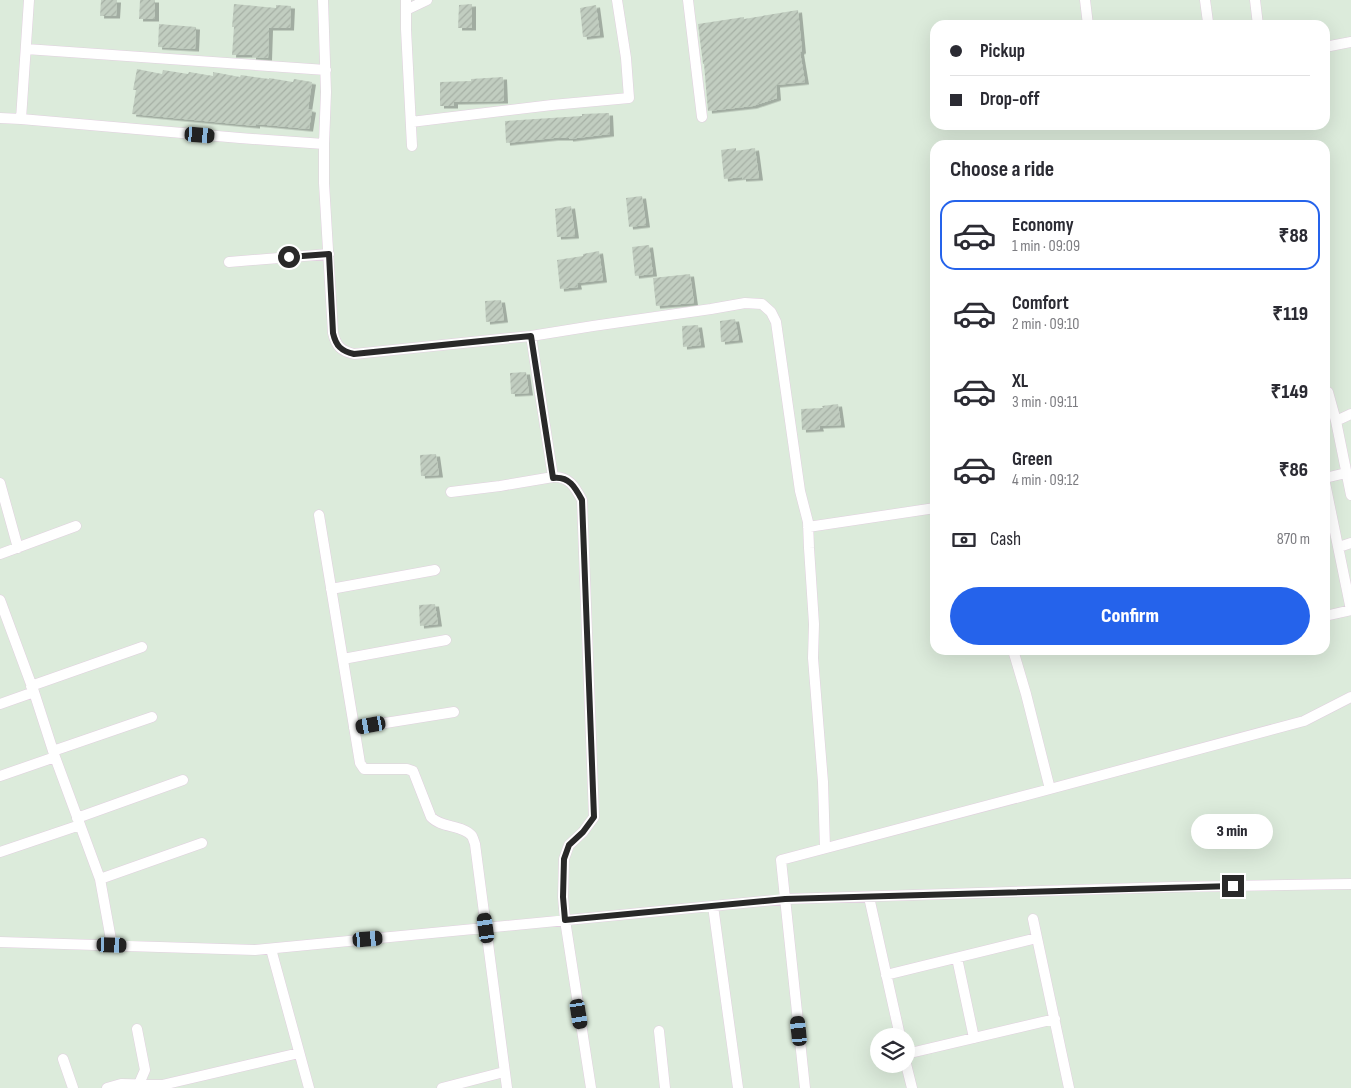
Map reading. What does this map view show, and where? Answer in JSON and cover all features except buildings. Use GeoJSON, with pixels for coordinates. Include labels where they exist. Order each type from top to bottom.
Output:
{"type":"FeatureCollection","features":[{"type":"Feature","properties":{"kind":"street"},"geometry":{"type":"LineString","coordinates":[[21,119],[29,0]]}},
{"type":"Feature","properties":{"kind":"street"},"geometry":{"type":"LineString","coordinates":[[323,0],[326,70],[324,183],[333,333],[335,342],[348,353],[354,354],[531,336],[711,309],[745,302],[762,304],[771,312],[776,322],[800,491],[808,522],[814,624],[813,658],[824,782],[825,848]]}},
{"type":"Feature","properties":{"kind":"street"},"geometry":{"type":"LineString","coordinates":[[412,146],[406,5],[427,0]]}},
{"type":"Feature","properties":{"kind":"street"},"geometry":{"type":"LineString","coordinates":[[411,122],[629,98],[626,58],[617,0]]}},
{"type":"Feature","properties":{"kind":"street"},"geometry":{"type":"LineString","coordinates":[[688,0],[702,117]]}},
{"type":"Feature","properties":{"kind":"street"},"geometry":{"type":"LineString","coordinates":[[1085,0],[1087,20]]}},
{"type":"Feature","properties":{"kind":"street"},"geometry":{"type":"LineString","coordinates":[[1205,0],[1208,20]]}},
{"type":"Feature","properties":{"kind":"street"},"geometry":{"type":"LineString","coordinates":[[1255,0],[1257,20]]}},
{"type":"Feature","properties":{"kind":"street"},"geometry":{"type":"LineString","coordinates":[[1330,46],[1351,42]]}},
{"type":"Feature","properties":{"kind":"street"},"geometry":{"type":"LineString","coordinates":[[26,49],[326,70]]}},
{"type":"Feature","properties":{"kind":"street"},"geometry":{"type":"LineString","coordinates":[[0,118],[324,144]]}},
{"type":"Feature","properties":{"kind":"street"},"geometry":{"type":"LineString","coordinates":[[229,262],[329,254]]}},
{"type":"Feature","properties":{"kind":"street"},"geometry":{"type":"LineString","coordinates":[[531,336],[553,478]]}},
{"type":"Feature","properties":{"kind":"street"},"geometry":{"type":"LineString","coordinates":[[1330,412],[1336,421],[1351,495]]}},
{"type":"Feature","properties":{"kind":"street"},"geometry":{"type":"LineString","coordinates":[[1336,421],[1351,414]]}},
{"type":"Feature","properties":{"kind":"street"},"geometry":{"type":"LineString","coordinates":[[1330,477],[1346,473]]}},
{"type":"Feature","properties":{"kind":"street"},"geometry":{"type":"LineString","coordinates":[[451,492],[560,477],[568,481],[576,489],[582,500],[594,817],[583,832],[569,845],[564,859],[563,897],[591,1088]]}},
{"type":"Feature","properties":{"kind":"street"},"geometry":{"type":"LineString","coordinates":[[0,484],[18,548]]}},
{"type":"Feature","properties":{"kind":"street"},"geometry":{"type":"LineString","coordinates":[[1330,507],[1351,610],[1330,615]]}},
{"type":"Feature","properties":{"kind":"street"},"geometry":{"type":"LineString","coordinates":[[808,527],[930,509]]}},
{"type":"Feature","properties":{"kind":"street"},"geometry":{"type":"LineString","coordinates":[[319,515],[360,763],[364,769],[408,768],[413,771],[431,817],[436,822],[465,831],[472,836],[486,928],[506,1088]]}},
{"type":"Feature","properties":{"kind":"street"},"geometry":{"type":"LineString","coordinates":[[0,554],[76,526]]}},
{"type":"Feature","properties":{"kind":"street"},"geometry":{"type":"LineString","coordinates":[[1338,546],[1351,543]]}},
{"type":"Feature","properties":{"kind":"street"},"geometry":{"type":"LineString","coordinates":[[331,589],[435,570]]}},
{"type":"Feature","properties":{"kind":"street"},"geometry":{"type":"LineString","coordinates":[[0,600],[5,628],[32,689],[100,879],[112,945]]}},
{"type":"Feature","properties":{"kind":"street"},"geometry":{"type":"LineString","coordinates":[[343,659],[446,640]]}},
{"type":"Feature","properties":{"kind":"street"},"geometry":{"type":"LineString","coordinates":[[0,704],[32,689],[142,647]]}},
{"type":"Feature","properties":{"kind":"street"},"geometry":{"type":"LineString","coordinates":[[1014,655],[1050,789]]}},
{"type":"Feature","properties":{"kind":"street"},"geometry":{"type":"LineString","coordinates":[[805,1088],[781,860],[1304,721],[1351,697]]}},
{"type":"Feature","properties":{"kind":"street"},"geometry":{"type":"LineString","coordinates":[[354,728],[454,712]]}},
{"type":"Feature","properties":{"kind":"street"},"geometry":{"type":"LineString","coordinates":[[0,776],[152,716]]}},
{"type":"Feature","properties":{"kind":"street"},"geometry":{"type":"LineString","coordinates":[[0,852],[183,780]]}},
{"type":"Feature","properties":{"kind":"street"},"geometry":{"type":"LineString","coordinates":[[100,879],[202,843]]}},
{"type":"Feature","properties":{"kind":"street"},"geometry":{"type":"LineString","coordinates":[[0,942],[255,950],[785,899],[1164,887],[1351,884]]}},
{"type":"Feature","properties":{"kind":"street"},"geometry":{"type":"LineString","coordinates":[[869,896],[898,1028]]}},
{"type":"Feature","properties":{"kind":"street"},"geometry":{"type":"LineString","coordinates":[[713,906],[738,1088]]}},
{"type":"Feature","properties":{"kind":"street"},"geometry":{"type":"LineString","coordinates":[[1033,919],[1068,1088]]}},
{"type":"Feature","properties":{"kind":"street"},"geometry":{"type":"LineString","coordinates":[[886,975],[1037,938]]}},
{"type":"Feature","properties":{"kind":"street"},"geometry":{"type":"LineString","coordinates":[[271,949],[309,1088]]}},
{"type":"Feature","properties":{"kind":"street"},"geometry":{"type":"LineString","coordinates":[[956,958],[974,1038]]}},
{"type":"Feature","properties":{"kind":"street"},"geometry":{"type":"LineString","coordinates":[[915,1052],[1055,1019]]}},
{"type":"Feature","properties":{"kind":"street"},"geometry":{"type":"LineString","coordinates":[[137,1029],[145,1070],[139,1084]]}},
{"type":"Feature","properties":{"kind":"street"},"geometry":{"type":"LineString","coordinates":[[659,1031],[666,1088]]}},
{"type":"Feature","properties":{"kind":"street"},"geometry":{"type":"LineString","coordinates":[[107,1088],[121,1084],[162,1084],[299,1053]]}},
{"type":"Feature","properties":{"kind":"street"},"geometry":{"type":"LineString","coordinates":[[63,1059],[73,1088]]}},
{"type":"Feature","properties":{"kind":"street"},"geometry":{"type":"LineString","coordinates":[[442,1088],[504,1072]]}},
{"type":"Feature","properties":{"kind":"street"},"geometry":{"type":"LineString","coordinates":[[908,1073],[912,1088]]}},
{"type":"Feature","properties":{"kind":"route"},"geometry":{"type":"LineString","coordinates":[[289,257],[329,254],[333,333],[335,342],[348,353],[354,354],[531,336],[553,478],[560,477],[568,481],[576,489],[582,500],[594,817],[583,832],[569,845],[564,859],[563,897],[565,920],[785,899],[1233,886]]}}]}
